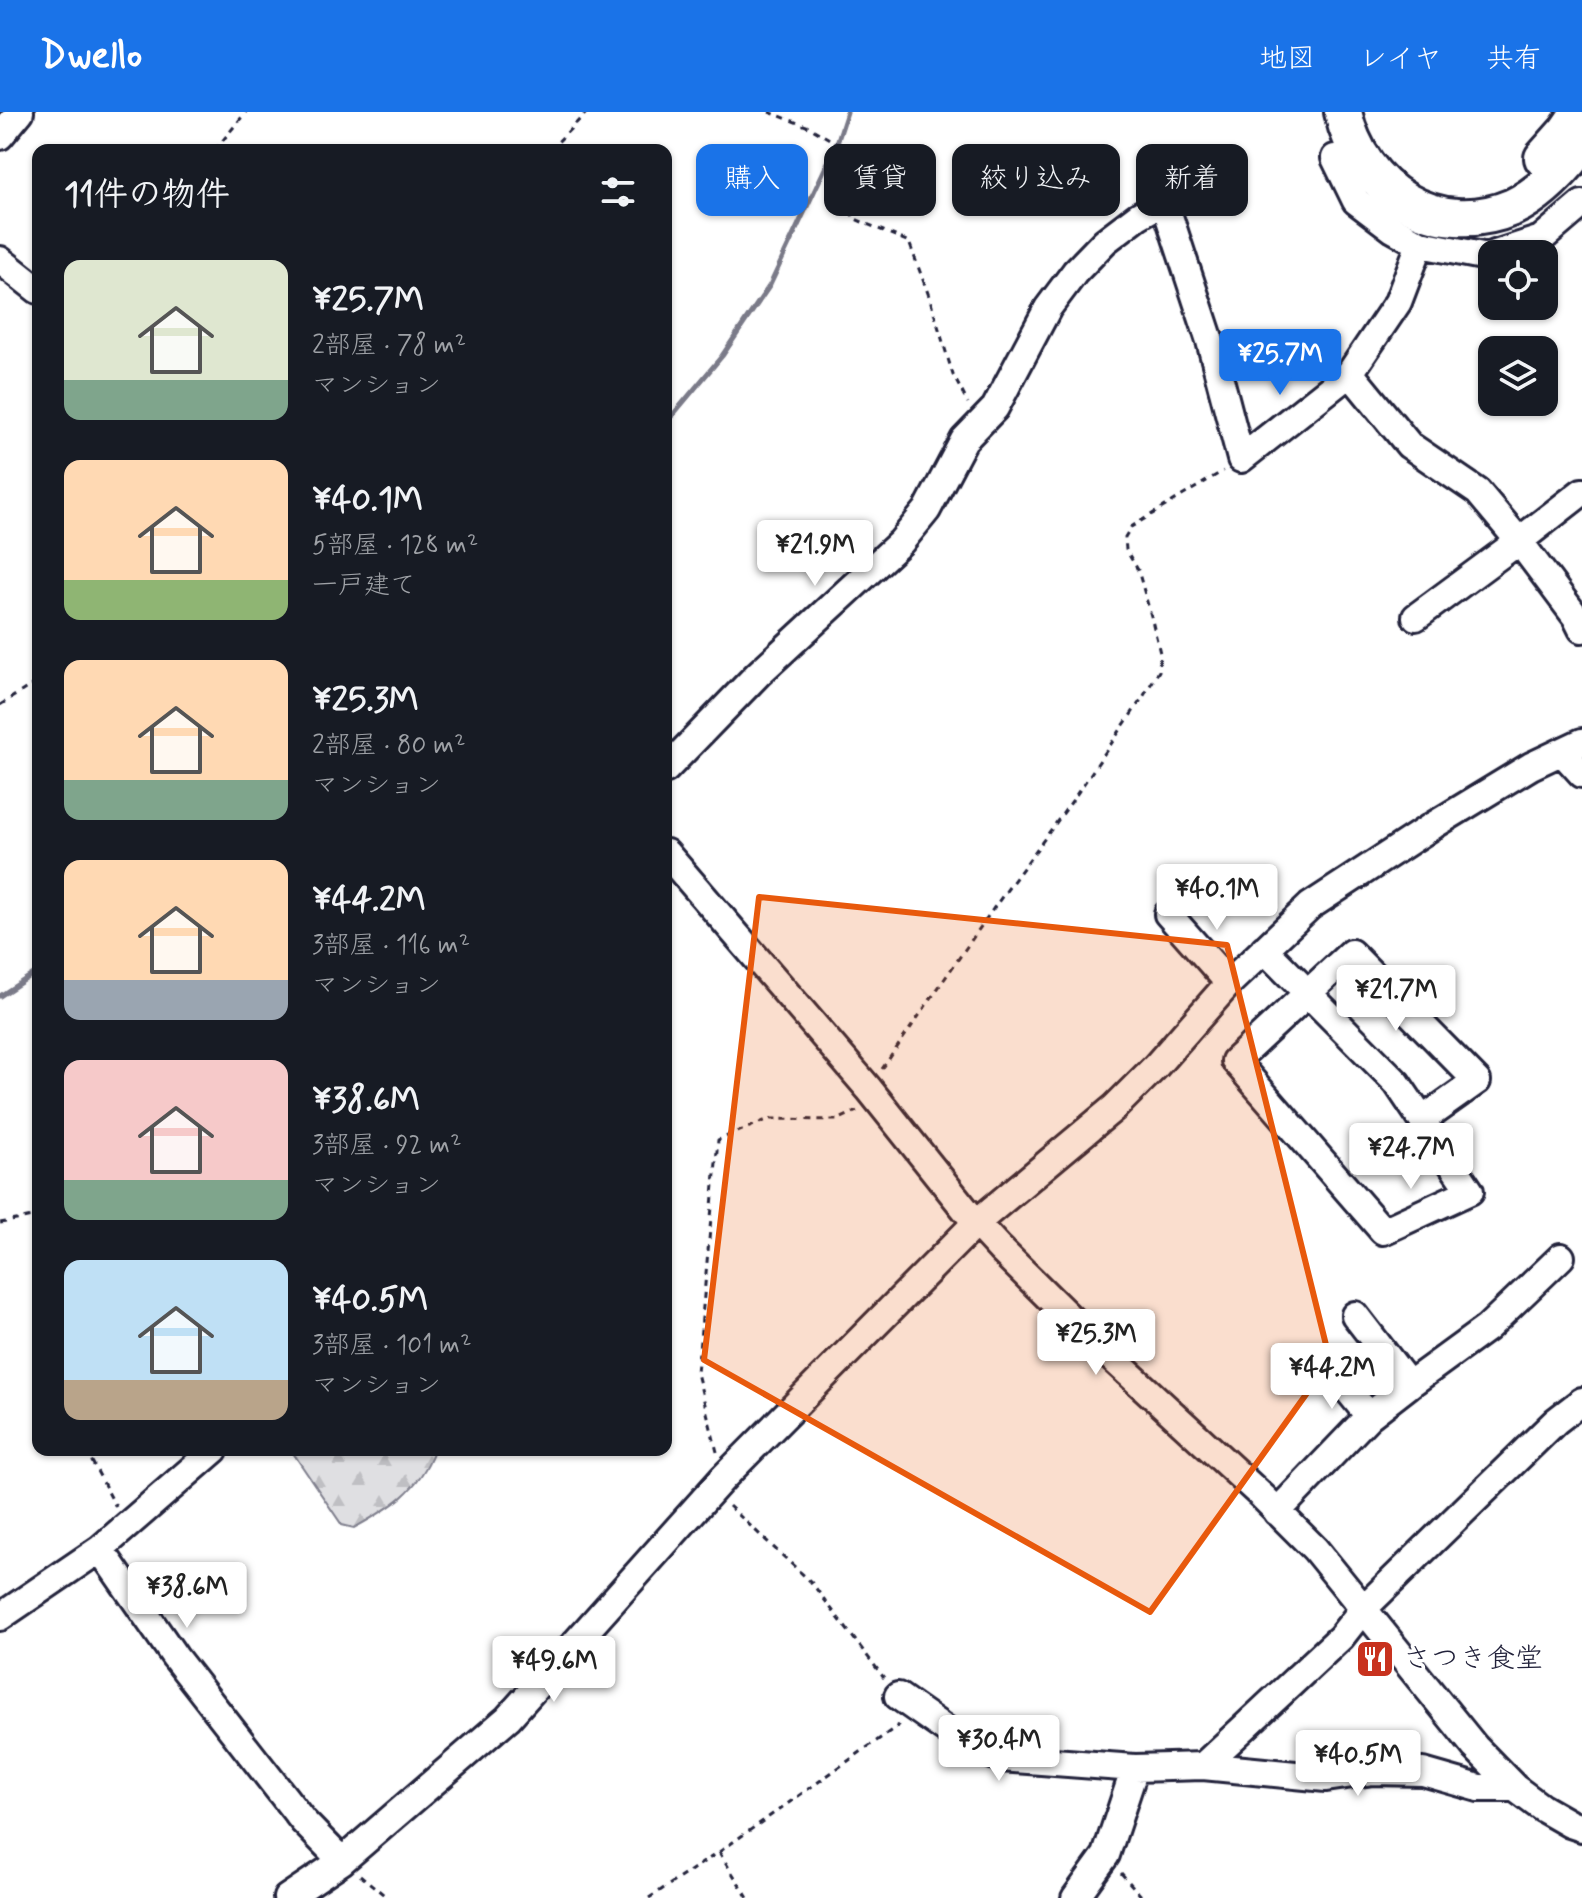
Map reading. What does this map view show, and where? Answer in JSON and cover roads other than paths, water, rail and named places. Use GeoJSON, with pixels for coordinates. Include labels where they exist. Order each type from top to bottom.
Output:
{"type":"FeatureCollection","features":[{"type":"Feature","properties":{"kind":"highway"},"geometry":{"type":"LineString","coordinates":[[1343,112],[1355,148],[1382,185],[1402,200],[1444,216],[1491,214],[1514,206],[1552,180],[1582,145]]}},
{"type":"Feature","properties":{"kind":"highway"},"geometry":{"type":"LineString","coordinates":[[1367,112],[1377,145],[1388,162],[1418,185],[1457,195],[1482,194],[1506,186],[1529,171],[1548,154],[1580,112]]}},
{"type":"Feature","properties":{"kind":"street"},"geometry":{"type":"LineString","coordinates":[[0,136],[20,112]]}},
{"type":"Feature","properties":{"kind":"street"},"geometry":{"type":"LineString","coordinates":[[1335,158],[1356,201],[1393,229],[1420,244],[1478,255]]}},
{"type":"Feature","properties":{"kind":"street"},"geometry":{"type":"LineString","coordinates":[[672,763],[758,674],[901,542],[927,510],[964,440],[995,408],[1048,308],[1075,272],[1105,241],[1138,216],[1164,201],[1210,341],[1241,459],[1350,373],[1398,302],[1420,244]]}},
{"type":"Feature","properties":{"kind":"street"},"geometry":{"type":"LineString","coordinates":[[1538,240],[1582,204]]}},
{"type":"Feature","properties":{"kind":"street"},"geometry":{"type":"LineString","coordinates":[[0,260],[32,285]]}},
{"type":"Feature","properties":{"kind":"street"},"geometry":{"type":"LineString","coordinates":[[1350,373],[1409,445],[1478,492],[1519,541],[1582,629]]}},
{"type":"Feature","properties":{"kind":"street"},"geometry":{"type":"LineString","coordinates":[[1416,617],[1582,492]]}},
{"type":"Feature","properties":{"kind":"street"},"geometry":{"type":"LineString","coordinates":[[287,1898],[342,1861],[508,1718],[718,1484],[976,1223],[1115,1107],[1156,1066],[1229,983],[1310,906],[1531,766],[1572,747],[1582,774]]}},
{"type":"Feature","properties":{"kind":"street"},"geometry":{"type":"LineString","coordinates":[[672,860],[874,1095],[976,1223],[1088,1336],[1315,1549],[1475,1747],[1515,1788],[1542,1808],[1582,1828]]}},
{"type":"Feature","properties":{"kind":"street"},"geometry":{"type":"LineString","coordinates":[[1168,914],[1229,983]]}},
{"type":"Feature","properties":{"kind":"street"},"geometry":{"type":"LineString","coordinates":[[1264,949],[1307,993],[1397,1083],[1422,1120],[1470,1191],[1383,1231],[1235,1061],[1307,993],[1351,953],[1477,1081],[1422,1120]]}},
{"type":"Feature","properties":{"kind":"street"},"geometry":{"type":"LineString","coordinates":[[1277,1512],[1369,1416],[1487,1328],[1561,1257]]}},
{"type":"Feature","properties":{"kind":"street"},"geometry":{"type":"LineString","coordinates":[[1355,1315],[1409,1385],[1406,1387]]}},
{"type":"Feature","properties":{"kind":"street"},"geometry":{"type":"LineString","coordinates":[[1334,1373],[1369,1416]]}},
{"type":"Feature","properties":{"kind":"street"},"geometry":{"type":"LineString","coordinates":[[1203,1766],[1341,1637],[1363,1609],[1556,1421],[1582,1401]]}},
{"type":"Feature","properties":{"kind":"street"},"geometry":{"type":"LineString","coordinates":[[0,1617],[100,1549],[207,1456]]}},
{"type":"Feature","properties":{"kind":"street"},"geometry":{"type":"LineString","coordinates":[[100,1549],[175,1657],[303,1821],[342,1861]]}},
{"type":"Feature","properties":{"kind":"street"},"geometry":{"type":"LineString","coordinates":[[908,1703],[965,1743],[1000,1758],[1135,1768],[1203,1766],[1326,1778],[1373,1771],[1423,1772],[1479,1788],[1515,1788]]}},
{"type":"Feature","properties":{"kind":"street"},"geometry":{"type":"LineString","coordinates":[[1075,1898],[1106,1855],[1135,1768]]}},
{"type":"Feature","properties":{"kind":"waterway"},"geometry":{"type":"LineString","coordinates":[[672,416],[722,356],[770,285],[837,143],[847,112]]}},
{"type":"Feature","properties":{"kind":"waterway"},"geometry":{"type":"LineString","coordinates":[[0,996],[32,975]]}},
{"type":"Feature","properties":{"kind":"place","name":"さつき食堂"},"geometry":{"type":"Point","coordinates":[1375,1659]}}]}
